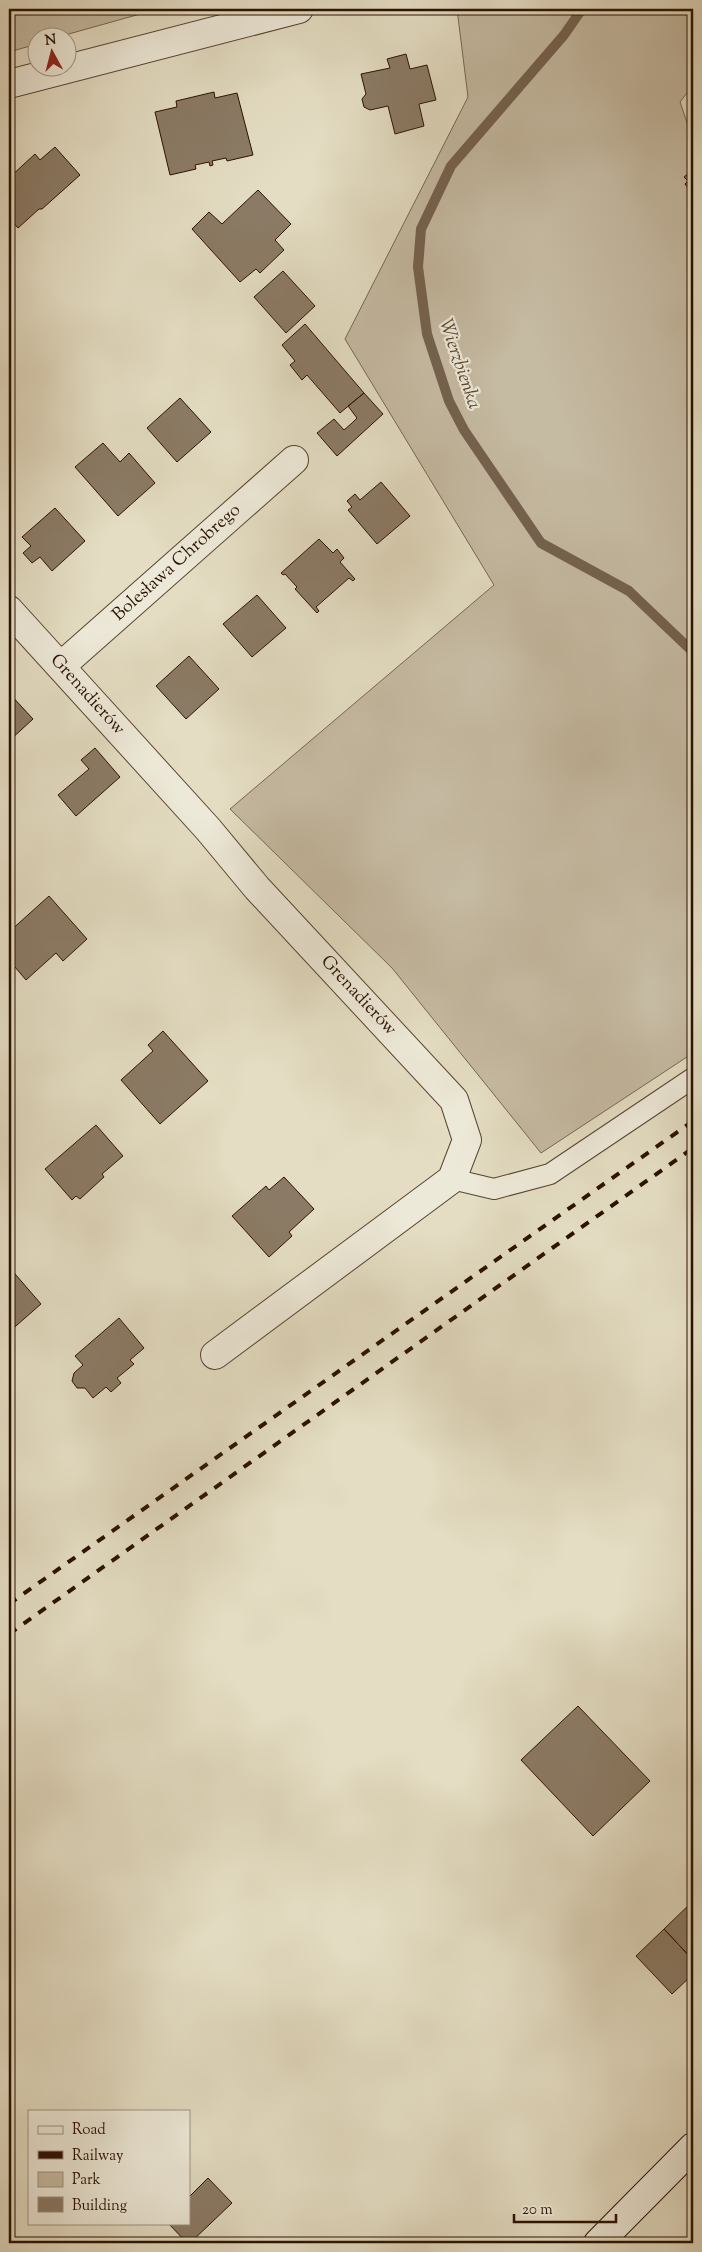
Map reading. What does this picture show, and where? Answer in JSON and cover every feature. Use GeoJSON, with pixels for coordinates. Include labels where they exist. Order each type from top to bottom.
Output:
{"type":"FeatureCollection","features":[{"type":"Feature","properties":{"kind":"street"},"geometry":{"type":"LineString","coordinates":[[9,84],[299,9]]}},
{"type":"Feature","properties":{"kind":"street","name":"Bolesława Chrobrego"},"geometry":{"type":"LineString","coordinates":[[61,666],[294,460]]}},
{"type":"Feature","properties":{"kind":"street","name":"Grenadierów"},"geometry":{"type":"LineString","coordinates":[[9,610],[208,829],[256,888],[454,1100],[467,1140],[452,1179]]}},
{"type":"Feature","properties":{"kind":"street"},"geometry":{"type":"LineString","coordinates":[[215,1355],[452,1179]]}},
{"type":"Feature","properties":{"kind":"street"},"geometry":{"type":"LineString","coordinates":[[598,2243],[693,2147]]}},
{"type":"Feature","properties":{"kind":"lane"},"geometry":{"type":"LineString","coordinates":[[452,1179],[494,1189],[550,1174],[693,1078]]}},
{"type":"Feature","properties":{"kind":"green space"},"geometry":{"type":"Polygon","coordinates":[[[9,9],[158,9],[78,31],[78,28],[28,28],[28,47],[9,52],[9,9]]]}},
{"type":"Feature","properties":{"kind":"green space"},"geometry":{"type":"Polygon","coordinates":[[[457,9],[693,9],[693,85],[680,102],[693,140],[693,1053],[541,1153],[392,968],[230,809],[494,585],[345,339],[468,97],[457,9]]]}},
{"type":"Feature","properties":{"kind":"building"},"geometry":{"type":"Polygon","coordinates":[[[406,54],[410,69],[427,65],[436,100],[419,104],[424,126],[395,134],[388,106],[370,110],[364,107],[362,99],[366,94],[361,74],[390,68],[387,59],[406,54]]]}},
{"type":"Feature","properties":{"kind":"building"},"geometry":{"type":"Polygon","coordinates":[[[214,92],[215,98],[237,93],[253,155],[227,161],[226,158],[212,161],[213,165],[210,166],[209,162],[195,165],[196,169],[170,175],[155,112],[177,107],[176,101],[214,92]]]}},
{"type":"Feature","properties":{"kind":"building"},"geometry":{"type":"Polygon","coordinates":[[[55,147],[80,175],[18,228],[9,218],[9,175],[10,177],[35,154],[40,160],[55,147]]]}},
{"type":"Feature","properties":{"kind":"building"},"geometry":{"type":"Polygon","coordinates":[[[691,171],[693,174],[693,194],[685,184],[688,181],[684,177],[691,171]]]}},
{"type":"Feature","properties":{"kind":"building"},"geometry":{"type":"Polygon","coordinates":[[[258,190],[291,224],[275,240],[284,250],[260,273],[256,269],[240,282],[192,229],[209,212],[222,224],[258,190]]]}},
{"type":"Feature","properties":{"kind":"building"},"geometry":{"type":"Polygon","coordinates":[[[283,271],[315,306],[286,333],[254,297],[283,271]]]}},
{"type":"Feature","properties":{"kind":"building"},"geometry":{"type":"Polygon","coordinates":[[[305,324],[364,393],[340,413],[307,375],[302,380],[290,365],[295,361],[282,345],[305,324]]]}},
{"type":"Feature","properties":{"kind":"building"},"geometry":{"type":"Polygon","coordinates":[[[364,393],[383,414],[337,456],[317,433],[334,419],[344,430],[357,418],[348,406],[364,393]]]}},
{"type":"Feature","properties":{"kind":"building"},"geometry":{"type":"Polygon","coordinates":[[[180,398],[211,432],[177,462],[147,428],[180,398]]]}},
{"type":"Feature","properties":{"kind":"building"},"geometry":{"type":"Polygon","coordinates":[[[103,443],[120,462],[129,453],[155,483],[118,516],[75,467],[103,443]]]}},
{"type":"Feature","properties":{"kind":"building"},"geometry":{"type":"Polygon","coordinates":[[[381,482],[410,516],[377,544],[348,510],[352,507],[347,501],[355,494],[360,500],[381,482]]]}},
{"type":"Feature","properties":{"kind":"building"},"geometry":{"type":"Polygon","coordinates":[[[55,508],[85,541],[52,571],[40,557],[32,563],[23,553],[31,546],[22,537],[55,508]]]}},
{"type":"Feature","properties":{"kind":"building"},"geometry":{"type":"Polygon","coordinates":[[[319,539],[333,553],[337,549],[344,558],[340,562],[355,579],[353,581],[349,578],[316,607],[319,611],[317,613],[295,589],[297,587],[285,574],[281,573],[319,539]]]}},
{"type":"Feature","properties":{"kind":"building"},"geometry":{"type":"Polygon","coordinates":[[[257,595],[286,628],[252,657],[223,624],[257,595]]]}},
{"type":"Feature","properties":{"kind":"building"},"geometry":{"type":"Polygon","coordinates":[[[189,656],[219,689],[186,719],[156,686],[189,656]]]}},
{"type":"Feature","properties":{"kind":"building"},"geometry":{"type":"Polygon","coordinates":[[[9,693],[33,719],[9,741],[9,693]]]}},
{"type":"Feature","properties":{"kind":"building"},"geometry":{"type":"Polygon","coordinates":[[[95,748],[120,777],[76,816],[58,795],[89,769],[81,760],[95,748]]]}},
{"type":"Feature","properties":{"kind":"building"},"geometry":{"type":"Polygon","coordinates":[[[49,896],[87,939],[63,961],[56,953],[26,980],[9,960],[9,932],[49,896]]]}},
{"type":"Feature","properties":{"kind":"building"},"geometry":{"type":"Polygon","coordinates":[[[163,1031],[208,1081],[160,1124],[121,1080],[153,1051],[148,1045],[163,1031]]]}},
{"type":"Feature","properties":{"kind":"building"},"geometry":{"type":"Polygon","coordinates":[[[96,1125],[123,1156],[102,1174],[104,1177],[80,1199],[76,1196],[72,1200],[45,1169],[96,1125]]]}},
{"type":"Feature","properties":{"kind":"building"},"geometry":{"type":"Polygon","coordinates":[[[284,1177],[314,1209],[289,1232],[292,1236],[269,1257],[232,1216],[266,1186],[269,1190],[284,1177]]]}},
{"type":"Feature","properties":{"kind":"building"},"geometry":{"type":"Polygon","coordinates":[[[9,1267],[41,1304],[9,1332],[9,1267]]]}},
{"type":"Feature","properties":{"kind":"building"},"geometry":{"type":"Polygon","coordinates":[[[119,1318],[144,1348],[130,1360],[134,1364],[117,1378],[121,1383],[111,1392],[106,1387],[93,1398],[85,1388],[77,1388],[72,1381],[74,1373],[83,1365],[75,1356],[119,1318]]]}},
{"type":"Feature","properties":{"kind":"building"},"geometry":{"type":"Polygon","coordinates":[[[578,1706],[650,1781],[593,1836],[521,1760],[578,1706]]]}},
{"type":"Feature","properties":{"kind":"building"},"geometry":{"type":"Polygon","coordinates":[[[693,1901],[693,1960],[664,1929],[693,1901]]]}},
{"type":"Feature","properties":{"kind":"building"},"geometry":{"type":"Polygon","coordinates":[[[664,1929],[693,1960],[693,1974],[672,1994],[636,1956],[664,1929]]]}},
{"type":"Feature","properties":{"kind":"building"},"geometry":{"type":"Polygon","coordinates":[[[208,2178],[232,2203],[190,2243],[187,2243],[169,2224],[190,2224],[190,2196],[208,2178]]]}},
{"type":"Feature","properties":{"kind":"waterway","name":"Wierzbienka"},"geometry":{"type":"LineString","coordinates":[[582,9],[564,35],[451,166],[421,229],[418,267],[427,334],[449,401],[464,430],[541,543],[629,591],[693,652]]}},
{"type":"Feature","properties":{"kind":"railway"},"geometry":{"type":"LineString","coordinates":[[9,1604],[693,1121]]}},
{"type":"Feature","properties":{"kind":"railway"},"geometry":{"type":"LineString","coordinates":[[9,1634],[693,1148]]}}]}
